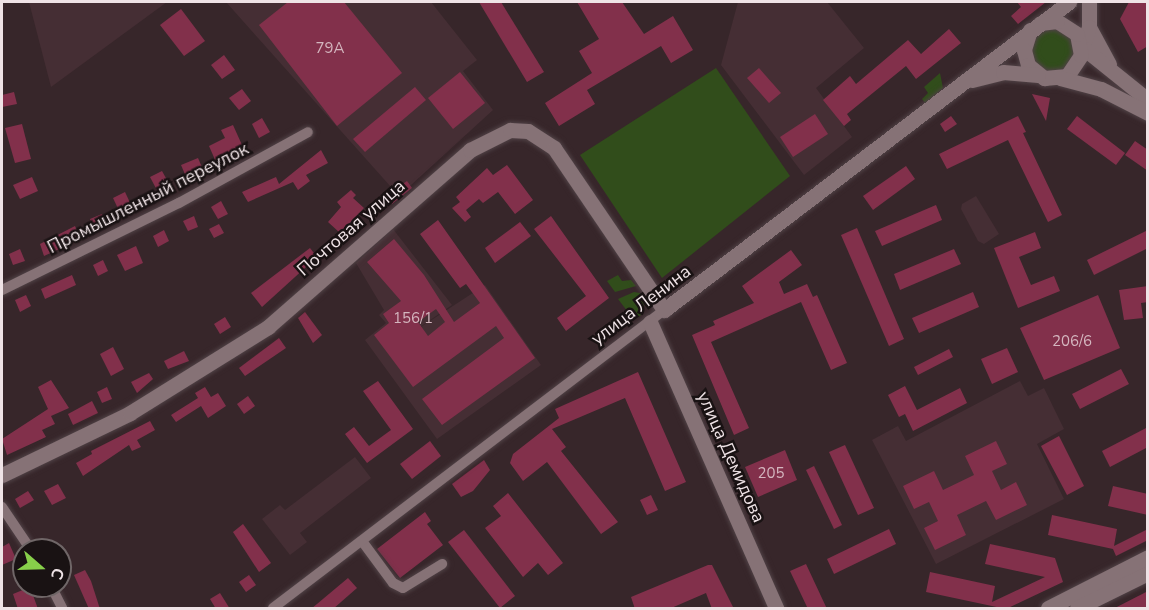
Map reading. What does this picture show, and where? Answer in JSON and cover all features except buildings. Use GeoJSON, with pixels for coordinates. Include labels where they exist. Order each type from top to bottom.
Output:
{"type":"FeatureCollection","features":[{"type":"Feature","properties":{"kind":"main road","name":"улица Ленина"},"geometry":{"type":"LineString","coordinates":[[664,310],[960,83],[1070,2]]}},
{"type":"Feature","properties":{"kind":"main road"},"geometry":{"type":"LineString","coordinates":[[1060,78],[1079,63],[1089,27],[1089,2]]}},
{"type":"Feature","properties":{"kind":"main road"},"geometry":{"type":"LineString","coordinates":[[1038,75],[1025,57],[1035,27],[1066,25],[1077,33],[1082,47],[1148,100]]}},
{"type":"Feature","properties":{"kind":"main road"},"geometry":{"type":"LineString","coordinates":[[1089,27],[1112,69]]}},
{"type":"Feature","properties":{"kind":"main road"},"geometry":{"type":"LineString","coordinates":[[960,83],[1003,72],[1060,78],[1101,89],[1148,113]]}},
{"type":"Feature","properties":{"kind":"main road","name":"Почтовая улица"},"geometry":{"type":"LineString","coordinates":[[2,475],[130,413],[268,327],[470,150],[510,130],[528,131],[554,148],[664,310]]}},
{"type":"Feature","properties":{"kind":"main road","name":"улица Демидова"},"geometry":{"type":"LineString","coordinates":[[651,322],[776,609]]}},
{"type":"Feature","properties":{"kind":"main road"},"geometry":{"type":"LineString","coordinates":[[1048,609],[1148,558]]}},
{"type":"Feature","properties":{"kind":"main road"},"geometry":{"type":"LineString","coordinates":[[1077,609],[1148,573]]}},
{"type":"Feature","properties":{"kind":"street","name":"Промышленный переулок"},"geometry":{"type":"LineString","coordinates":[[2,290],[179,203],[308,132]]}},
{"type":"Feature","properties":{"kind":"street","name":"улица Ленина"},"geometry":{"type":"LineString","coordinates":[[273,609],[664,310]]}},
{"type":"Feature","properties":{"kind":"street"},"geometry":{"type":"LineString","coordinates":[[2,507],[23,538]]}},
{"type":"Feature","properties":{"kind":"street"},"geometry":{"type":"LineString","coordinates":[[362,541],[393,583],[403,588],[442,564]]}},
{"type":"Feature","properties":{"kind":"shaded area"},"geometry":{"type":"Polygon","coordinates":[[[29,2],[167,2],[51,87],[29,2]]]}},
{"type":"Feature","properties":{"kind":"shaded area"},"geometry":{"type":"Polygon","coordinates":[[[226,2],[431,2],[477,60],[463,71],[493,110],[399,196],[226,2]]]}},
{"type":"Feature","properties":{"kind":"shaded area"},"geometry":{"type":"Polygon","coordinates":[[[738,2],[827,2],[864,48],[816,88],[852,137],[804,175],[721,65],[738,2]]]}},
{"type":"Feature","properties":{"kind":"shaded area"},"geometry":{"type":"Polygon","coordinates":[[[976,196],[999,234],[984,244],[978,241],[961,209],[962,204],[976,196]]]}},
{"type":"Feature","properties":{"kind":"shaded area"},"geometry":{"type":"Polygon","coordinates":[[[393,229],[452,305],[404,338],[485,285],[541,365],[437,439],[365,340],[386,323],[379,315],[384,310],[356,263],[393,229]]]}},
{"type":"Feature","properties":{"kind":"shaded area"},"geometry":{"type":"Polygon","coordinates":[[[1020,381],[1028,396],[1044,388],[1064,429],[1037,444],[1064,499],[936,564],[872,440],[898,426],[906,441],[1020,381]]]}},
{"type":"Feature","properties":{"kind":"shaded area"},"geometry":{"type":"Polygon","coordinates":[[[355,457],[371,478],[300,533],[307,542],[290,555],[262,519],[280,505],[285,510],[355,457]]]}},
{"type":"Feature","properties":{"kind":"green space"},"geometry":{"type":"Polygon","coordinates":[[[1053,29],[1068,35],[1074,50],[1068,65],[1053,71],[1038,65],[1032,50],[1038,35],[1053,29]]]}},
{"type":"Feature","properties":{"kind":"green space"},"geometry":{"type":"Polygon","coordinates":[[[716,68],[790,176],[662,278],[580,155],[716,68]]]}},
{"type":"Feature","properties":{"kind":"green space"},"geometry":{"type":"Polygon","coordinates":[[[940,73],[943,88],[925,103],[922,99],[928,93],[924,87],[940,73]]]}},
{"type":"Feature","properties":{"kind":"green space"},"geometry":{"type":"Polygon","coordinates":[[[618,275],[622,281],[631,280],[636,286],[615,292],[607,281],[618,275]]]}},
{"type":"Feature","properties":{"kind":"green space"},"geometry":{"type":"Polygon","coordinates":[[[634,292],[640,293],[644,306],[641,315],[634,320],[618,299],[634,292]]]}}]}
